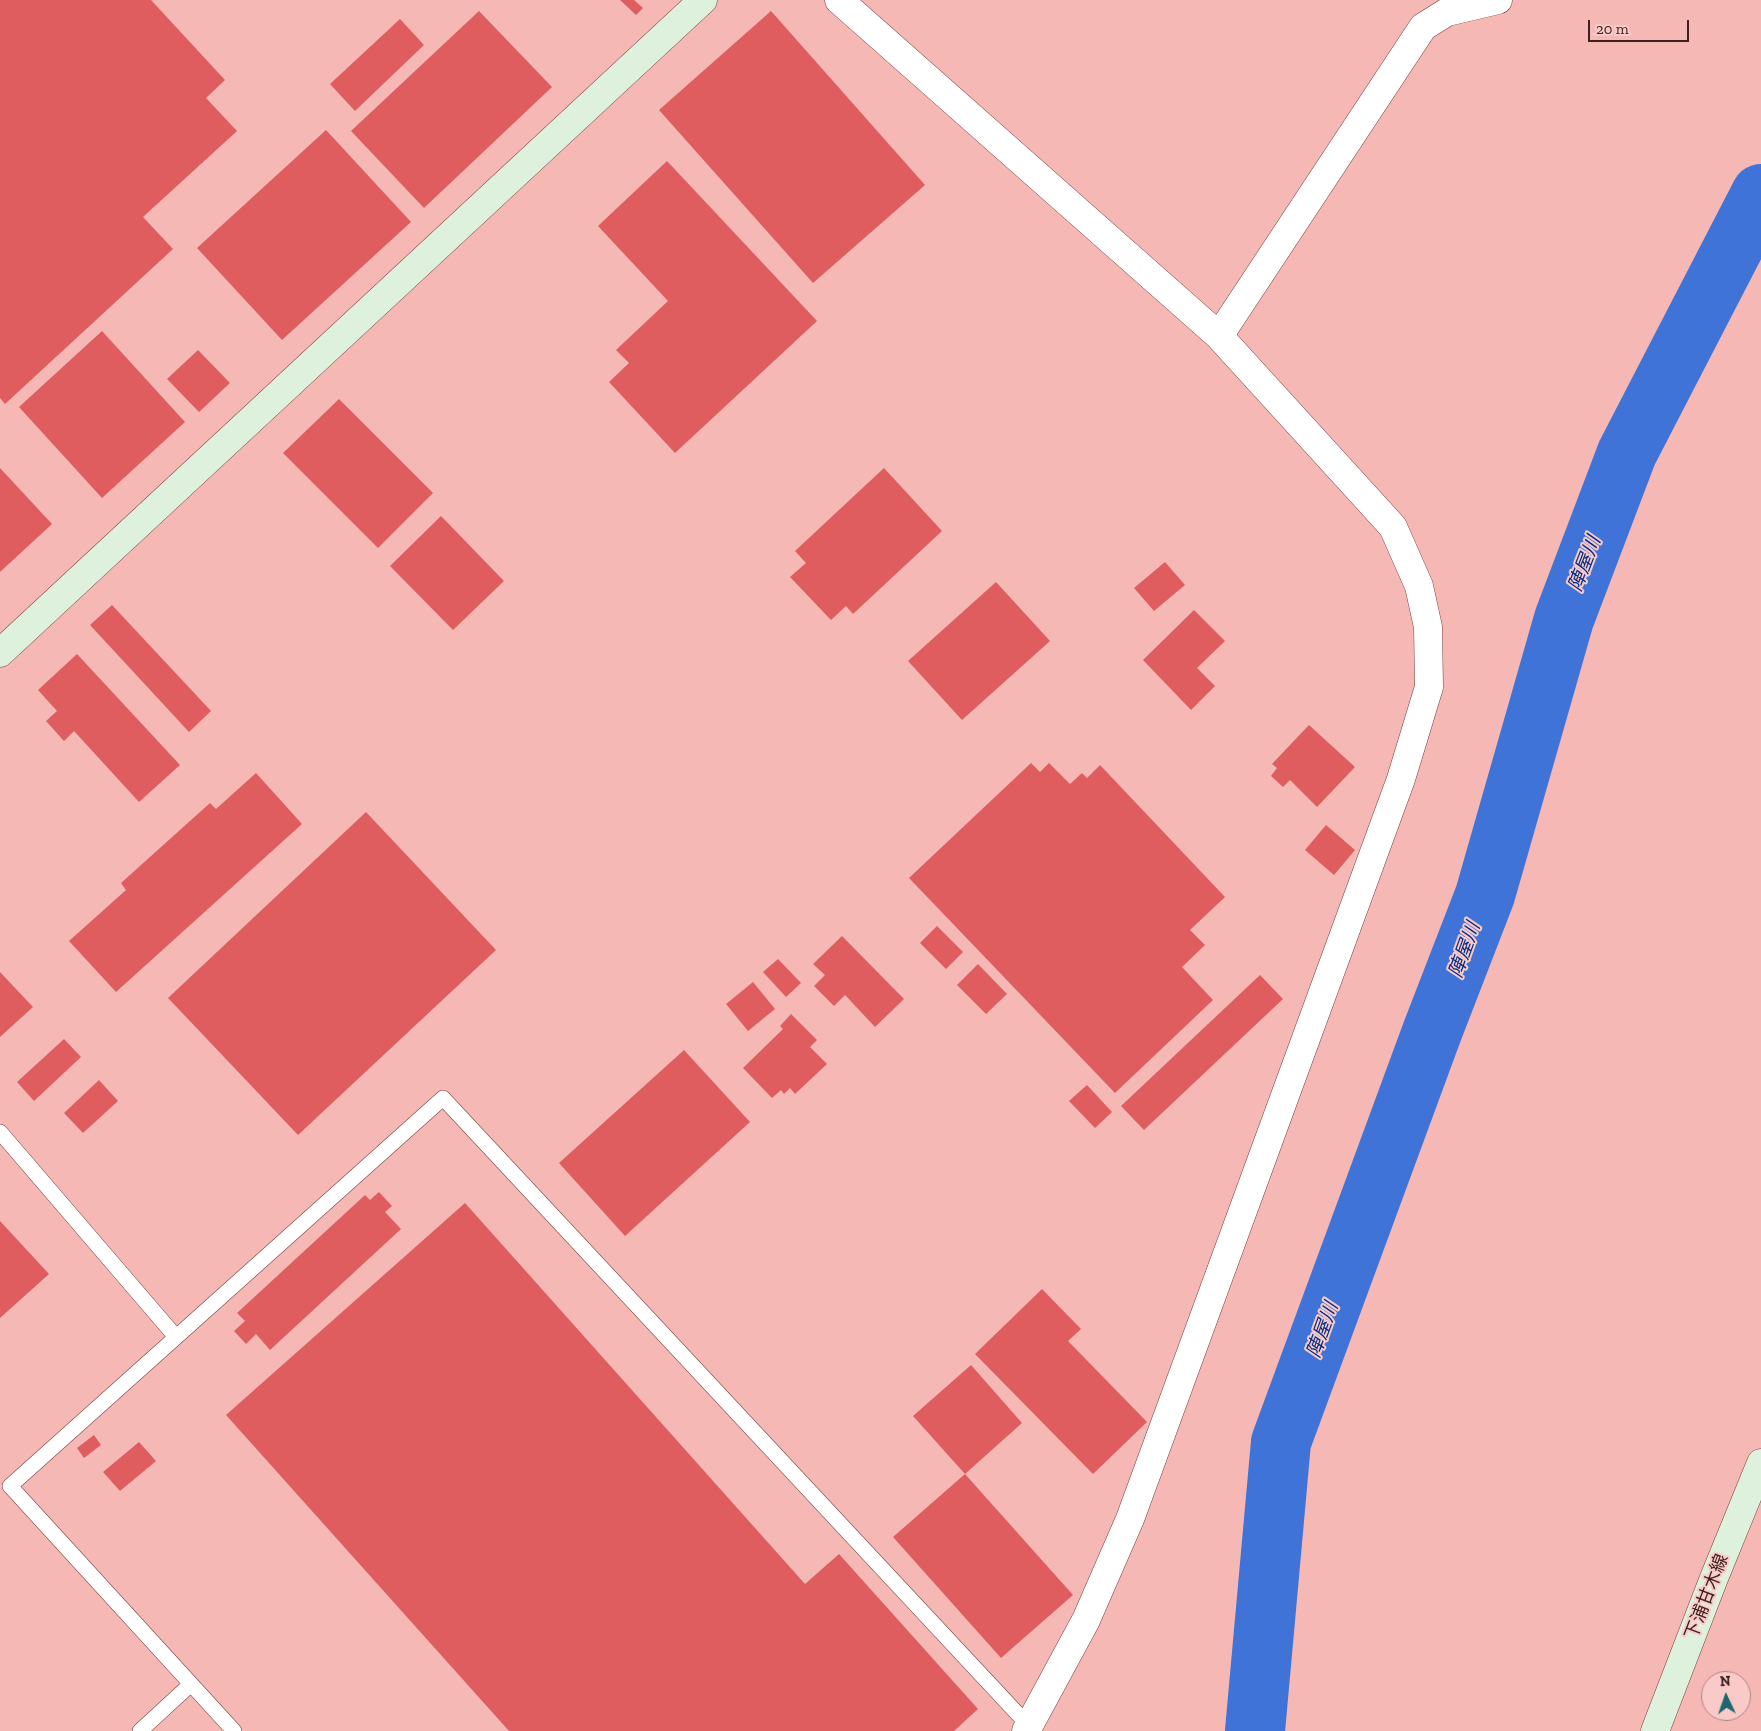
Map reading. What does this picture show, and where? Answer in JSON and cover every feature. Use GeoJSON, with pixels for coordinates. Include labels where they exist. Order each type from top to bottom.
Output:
{"type":"FeatureCollection","features":[{"type":"Feature","properties":{"kind":"street"},"geometry":{"type":"LineString","coordinates":[[0,653],[703,0]]}},
{"type":"Feature","properties":{"kind":"street"},"geometry":{"type":"LineString","coordinates":[[839,0],[1218,336],[1393,527],[1419,586],[1428,627],[1429,687],[1401,779],[1130,1519],[1086,1620],[1028,1728]]}},
{"type":"Feature","properties":{"kind":"street"},"geometry":{"type":"LineString","coordinates":[[1218,336],[1423,27],[1447,12],[1498,0]]}},
{"type":"Feature","properties":{"kind":"street","name":"下浦甘木線"},"geometry":{"type":"LineString","coordinates":[[1655,1731],[1761,1463]]}},
{"type":"Feature","properties":{"kind":"lane"},"geometry":{"type":"LineString","coordinates":[[234,1731],[10,1486],[443,1098],[1028,1728]]}},
{"type":"Feature","properties":{"kind":"lane"},"geometry":{"type":"LineString","coordinates":[[0,1132],[176,1337]]}},
{"type":"Feature","properties":{"kind":"lane"},"geometry":{"type":"LineString","coordinates":[[140,1731],[191,1684]]}},
{"type":"Feature","properties":{"kind":"building"},"geometry":{"type":"Polygon","coordinates":[[[0,0],[151,0],[225,80],[206,98],[237,131],[143,217],[173,249],[5,404],[0,398],[0,0]]]}},
{"type":"Feature","properties":{"kind":"building"},"geometry":{"type":"Polygon","coordinates":[[[620,0],[634,0],[643,8],[636,15],[620,0]]]}},
{"type":"Feature","properties":{"kind":"building"},"geometry":{"type":"Polygon","coordinates":[[[479,11],[552,87],[424,208],[351,131],[479,11]]]}},
{"type":"Feature","properties":{"kind":"building"},"geometry":{"type":"Polygon","coordinates":[[[771,11],[925,185],[813,283],[659,110],[771,11]]]}},
{"type":"Feature","properties":{"kind":"building"},"geometry":{"type":"Polygon","coordinates":[[[400,19],[424,45],[355,111],[330,84],[400,19]]]}},
{"type":"Feature","properties":{"kind":"building"},"geometry":{"type":"Polygon","coordinates":[[[326,130],[411,222],[282,340],[197,248],[326,130]]]}},
{"type":"Feature","properties":{"kind":"building"},"geometry":{"type":"Polygon","coordinates":[[[667,161],[817,321],[675,453],[609,382],[629,363],[616,350],[668,301],[598,226],[667,161]]]}},
{"type":"Feature","properties":{"kind":"building"},"geometry":{"type":"Polygon","coordinates":[[[102,331],[185,422],[102,498],[19,407],[102,331]]]}},
{"type":"Feature","properties":{"kind":"building"},"geometry":{"type":"Polygon","coordinates":[[[198,350],[230,383],[199,412],[167,379],[198,350]]]}},
{"type":"Feature","properties":{"kind":"building"},"geometry":{"type":"Polygon","coordinates":[[[339,399],[433,493],[378,548],[283,453],[339,399]]]}},
{"type":"Feature","properties":{"kind":"building"},"geometry":{"type":"Polygon","coordinates":[[[0,468],[52,524],[0,572],[0,468]]]}},
{"type":"Feature","properties":{"kind":"building"},"geometry":{"type":"Polygon","coordinates":[[[884,468],[942,531],[853,614],[846,606],[831,620],[790,577],[806,563],[795,551],[884,468]]]}},
{"type":"Feature","properties":{"kind":"building"},"geometry":{"type":"Polygon","coordinates":[[[441,516],[504,581],[453,630],[390,566],[441,516]]]}},
{"type":"Feature","properties":{"kind":"building"},"geometry":{"type":"Polygon","coordinates":[[[1165,562],[1185,585],[1154,611],[1134,588],[1165,562]]]}},
{"type":"Feature","properties":{"kind":"building"},"geometry":{"type":"Polygon","coordinates":[[[996,582],[1050,641],[962,720],[908,661],[996,582]]]}},
{"type":"Feature","properties":{"kind":"building"},"geometry":{"type":"Polygon","coordinates":[[[112,605],[211,711],[189,732],[90,625],[112,605]]]}},
{"type":"Feature","properties":{"kind":"building"},"geometry":{"type":"Polygon","coordinates":[[[1194,610],[1225,641],[1197,668],[1215,686],[1191,710],[1143,660],[1194,610]]]}},
{"type":"Feature","properties":{"kind":"building"},"geometry":{"type":"Polygon","coordinates":[[[77,654],[180,765],[139,802],[74,731],[64,741],[46,721],[57,711],[38,690],[77,654]]]}},
{"type":"Feature","properties":{"kind":"building"},"geometry":{"type":"Polygon","coordinates":[[[1309,725],[1355,767],[1317,807],[1290,780],[1283,787],[1271,776],[1277,768],[1272,764],[1309,725]]]}},
{"type":"Feature","properties":{"kind":"building"},"geometry":{"type":"Polygon","coordinates":[[[1031,763],[1040,772],[1049,763],[1070,784],[1082,773],[1087,778],[1100,765],[1225,897],[1190,930],[1205,945],[1182,967],[1213,1000],[1115,1093],[909,878],[1031,763]]]}},
{"type":"Feature","properties":{"kind":"building"},"geometry":{"type":"Polygon","coordinates":[[[256,773],[302,824],[116,992],[69,941],[126,890],[121,883],[210,803],[216,809],[256,773]]]}},
{"type":"Feature","properties":{"kind":"building"},"geometry":{"type":"Polygon","coordinates":[[[366,812],[496,950],[298,1135],[168,998],[366,812]]]}},
{"type":"Feature","properties":{"kind":"building"},"geometry":{"type":"Polygon","coordinates":[[[1326,825],[1355,850],[1334,875],[1305,850],[1326,825]]]}},
{"type":"Feature","properties":{"kind":"building"},"geometry":{"type":"Polygon","coordinates":[[[937,926],[963,952],[946,969],[920,943],[937,926]]]}},
{"type":"Feature","properties":{"kind":"building"},"geometry":{"type":"Polygon","coordinates":[[[842,936],[904,999],[875,1027],[845,995],[834,1006],[814,986],[825,975],[813,964],[842,936]]]}},
{"type":"Feature","properties":{"kind":"building"},"geometry":{"type":"Polygon","coordinates":[[[778,959],[801,983],[786,997],[763,972],[778,959]]]}},
{"type":"Feature","properties":{"kind":"building"},"geometry":{"type":"Polygon","coordinates":[[[978,964],[1007,994],[986,1014],[957,985],[978,964]]]}},
{"type":"Feature","properties":{"kind":"building"},"geometry":{"type":"Polygon","coordinates":[[[0,972],[33,1007],[0,1037],[0,972]]]}},
{"type":"Feature","properties":{"kind":"building"},"geometry":{"type":"Polygon","coordinates":[[[1260,975],[1283,999],[1144,1130],[1121,1106],[1260,975]]]}},
{"type":"Feature","properties":{"kind":"building"},"geometry":{"type":"Polygon","coordinates":[[[753,982],[775,1009],[748,1031],[726,1004],[753,982]]]}},
{"type":"Feature","properties":{"kind":"building"},"geometry":{"type":"Polygon","coordinates":[[[791,1014],[817,1040],[810,1047],[827,1064],[795,1094],[790,1088],[784,1094],[781,1090],[772,1098],[743,1068],[783,1029],[780,1026],[791,1014]]]}},
{"type":"Feature","properties":{"kind":"building"},"geometry":{"type":"Polygon","coordinates":[[[64,1039],[81,1057],[34,1101],[17,1082],[64,1039]]]}},
{"type":"Feature","properties":{"kind":"building"},"geometry":{"type":"Polygon","coordinates":[[[684,1050],[750,1122],[625,1236],[559,1163],[684,1050]]]}},
{"type":"Feature","properties":{"kind":"building"},"geometry":{"type":"Polygon","coordinates":[[[99,1080],[118,1101],[83,1133],[64,1113],[99,1080]]]}},
{"type":"Feature","properties":{"kind":"building"},"geometry":{"type":"Polygon","coordinates":[[[1087,1085],[1112,1112],[1095,1128],[1069,1101],[1087,1085]]]}},
{"type":"Feature","properties":{"kind":"building"},"geometry":{"type":"Polygon","coordinates":[[[379,1192],[392,1206],[385,1212],[401,1229],[270,1350],[256,1334],[246,1344],[234,1331],[245,1321],[237,1313],[365,1195],[370,1200],[379,1192]]]}},
{"type":"Feature","properties":{"kind":"building"},"geometry":{"type":"Polygon","coordinates":[[[465,1203],[805,1584],[839,1554],[978,1709],[954,1731],[509,1731],[226,1415],[465,1203]]]}},
{"type":"Feature","properties":{"kind":"building"},"geometry":{"type":"Polygon","coordinates":[[[0,1221],[49,1274],[0,1318],[0,1221]]]}},
{"type":"Feature","properties":{"kind":"building"},"geometry":{"type":"Polygon","coordinates":[[[1042,1289],[1081,1329],[1068,1341],[1147,1422],[1093,1474],[975,1354],[1042,1289]]]}},
{"type":"Feature","properties":{"kind":"building"},"geometry":{"type":"Polygon","coordinates":[[[971,1365],[1022,1423],[965,1474],[913,1416],[971,1365]]]}},
{"type":"Feature","properties":{"kind":"building"},"geometry":{"type":"Polygon","coordinates":[[[94,1435],[101,1445],[84,1458],[77,1448],[94,1435]]]}},
{"type":"Feature","properties":{"kind":"building"},"geometry":{"type":"Polygon","coordinates":[[[139,1442],[156,1461],[120,1491],[103,1472],[139,1442]]]}},
{"type":"Feature","properties":{"kind":"building"},"geometry":{"type":"Polygon","coordinates":[[[965,1474],[1073,1595],[1001,1658],[893,1537],[965,1474]]]}},
{"type":"Feature","properties":{"kind":"waterway","name":"陣屋川"},"geometry":{"type":"LineString","coordinates":[[1255,1731],[1281,1442],[1432,1032],[1485,895],[1564,619],[1627,453],[1761,194]]}}]}
